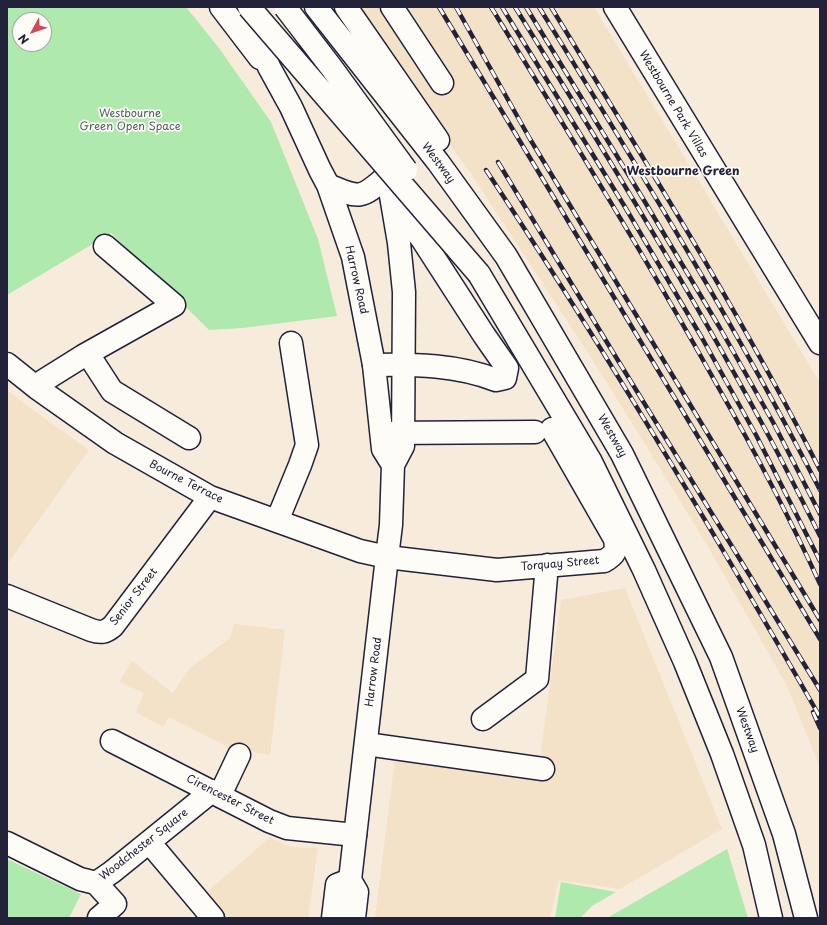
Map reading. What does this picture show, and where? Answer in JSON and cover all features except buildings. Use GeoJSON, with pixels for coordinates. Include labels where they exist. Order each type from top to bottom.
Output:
{"type":"FeatureCollection","features":[{"type":"Feature","properties":{"kind":"main road","name":"Harrow Road"},"geometry":{"type":"LineString","coordinates":[[221,7],[277,82]]}},
{"type":"Feature","properties":{"kind":"main road"},"geometry":{"type":"LineString","coordinates":[[249,7],[479,274]]}},
{"type":"Feature","properties":{"kind":"main road"},"geometry":{"type":"LineString","coordinates":[[285,7],[393,150],[479,274],[591,462],[644,570],[686,662],[722,754],[754,845],[771,918]]}},
{"type":"Feature","properties":{"kind":"main road","name":"Westway"},"geometry":{"type":"LineString","coordinates":[[316,7],[438,162],[506,256],[622,454],[721,657],[784,834],[806,918]]}},
{"type":"Feature","properties":{"kind":"main road"},"geometry":{"type":"LineString","coordinates":[[346,7],[442,146],[506,256]]}},
{"type":"Feature","properties":{"kind":"main road"},"geometry":{"type":"LineString","coordinates":[[392,7],[442,83]]}},
{"type":"Feature","properties":{"kind":"main road","name":"Westbourne Park Villas"},"geometry":{"type":"LineString","coordinates":[[615,7],[820,343]]}},
{"type":"Feature","properties":{"kind":"main road","name":"Harrow Road"},"geometry":{"type":"LineString","coordinates":[[257,34],[269,67],[291,107],[328,185],[353,257],[374,365],[392,433]]}},
{"type":"Feature","properties":{"kind":"main road"},"geometry":{"type":"LineString","coordinates":[[328,185],[343,192],[358,196],[370,191],[390,188],[484,335],[507,368],[505,378],[496,380],[483,375],[450,369],[403,364],[374,365]]}},
{"type":"Feature","properties":{"kind":"main road","name":"Harrow Road"},"geometry":{"type":"LineString","coordinates":[[354,918],[357,892],[350,880],[354,835],[391,525],[393,465],[383,449],[392,433],[405,347],[404,292],[399,243],[390,188]]}},
{"type":"Feature","properties":{"kind":"main road"},"geometry":{"type":"LineString","coordinates":[[37,388],[43,381],[88,354],[174,306],[106,246]]}},
{"type":"Feature","properties":{"kind":"main road"},"geometry":{"type":"LineString","coordinates":[[277,521],[307,445],[291,343]]}},
{"type":"Feature","properties":{"kind":"main road"},"geometry":{"type":"LineString","coordinates":[[88,354],[112,391],[189,438]]}},
{"type":"Feature","properties":{"kind":"main road","name":"Bourne Terrace"},"geometry":{"type":"LineString","coordinates":[[7,364],[37,388],[115,444],[210,496],[360,551],[388,557]]}},
{"type":"Feature","properties":{"kind":"main road","name":"Torquay Street"},"geometry":{"type":"LineString","coordinates":[[388,557],[497,570],[604,561],[611,557],[616,549],[615,539],[544,431],[392,433]]}},
{"type":"Feature","properties":{"kind":"main road","name":"Senior Street"},"geometry":{"type":"LineString","coordinates":[[7,596],[91,630],[100,633],[107,631],[113,626],[210,496]]}},
{"type":"Feature","properties":{"kind":"main road"},"geometry":{"type":"LineString","coordinates":[[483,719],[537,679],[547,565]]}},
{"type":"Feature","properties":{"kind":"main road","name":"Cirencester Street"},"geometry":{"type":"LineString","coordinates":[[112,740],[269,821],[287,828],[354,835]]}},
{"type":"Feature","properties":{"kind":"main road"},"geometry":{"type":"LineString","coordinates":[[366,744],[543,769]]}},
{"type":"Feature","properties":{"kind":"main road"},"geometry":{"type":"LineString","coordinates":[[216,793],[239,755]]}},
{"type":"Feature","properties":{"kind":"main road","name":"Woodchester Square"},"geometry":{"type":"LineString","coordinates":[[7,843],[80,879],[96,883],[216,793]]}},
{"type":"Feature","properties":{"kind":"main road"},"geometry":{"type":"LineString","coordinates":[[149,842],[213,918]]}},
{"type":"Feature","properties":{"kind":"main road"},"geometry":{"type":"LineString","coordinates":[[333,918],[337,885],[350,880]]}},
{"type":"Feature","properties":{"kind":"main road"},"geometry":{"type":"LineString","coordinates":[[96,883],[115,904],[99,918]]}},
{"type":"Feature","properties":{"kind":"shaded area"},"geometry":{"type":"Polygon","coordinates":[[[358,7],[594,7],[820,383],[820,767],[786,684],[703,538],[599,370],[474,178],[429,115],[358,7]]]}},
{"type":"Feature","properties":{"kind":"shaded area"},"geometry":{"type":"Polygon","coordinates":[[[7,390],[89,450],[7,564],[7,390]]]}},
{"type":"Feature","properties":{"kind":"shaded area"},"geometry":{"type":"Polygon","coordinates":[[[625,588],[722,829],[620,889],[559,880],[550,918],[375,918],[395,759],[540,759],[561,600],[625,588]]]}},
{"type":"Feature","properties":{"kind":"shaded area"},"geometry":{"type":"Polygon","coordinates":[[[234,624],[285,630],[270,755],[228,747],[169,717],[163,727],[137,713],[137,708],[144,693],[119,682],[132,661],[173,693],[190,668],[230,638],[234,624]]]}},
{"type":"Feature","properties":{"kind":"shaded area"},"geometry":{"type":"Polygon","coordinates":[[[270,837],[290,847],[318,848],[308,918],[229,918],[208,891],[270,837]]]}},
{"type":"Feature","properties":{"kind":"green space","name":"Westbourne Green Open Space"},"geometry":{"type":"Polygon","coordinates":[[[7,7],[186,7],[219,48],[271,122],[318,239],[337,316],[243,328],[209,330],[111,233],[7,295],[7,7]]]}},
{"type":"Feature","properties":{"kind":"green space"},"geometry":{"type":"Polygon","coordinates":[[[727,849],[748,918],[607,918],[727,849]]]}},
{"type":"Feature","properties":{"kind":"green space"},"geometry":{"type":"Polygon","coordinates":[[[7,859],[81,894],[69,918],[7,918],[7,859]]]}},
{"type":"Feature","properties":{"kind":"green space"},"geometry":{"type":"Polygon","coordinates":[[[561,882],[616,892],[592,906],[580,918],[555,918],[561,882]]]}},
{"type":"Feature","properties":{"kind":"railway"},"geometry":{"type":"LineString","coordinates":[[439,7],[820,639]]}},
{"type":"Feature","properties":{"kind":"railway"},"geometry":{"type":"LineString","coordinates":[[456,7],[530,139],[820,620]]}},
{"type":"Feature","properties":{"kind":"railway"},"geometry":{"type":"LineString","coordinates":[[491,7],[606,195],[690,337],[771,483],[820,584]]}},
{"type":"Feature","properties":{"kind":"railway"},"geometry":{"type":"LineString","coordinates":[[502,7],[625,207],[702,338],[756,435],[820,561]]}},
{"type":"Feature","properties":{"kind":"railway"},"geometry":{"type":"LineString","coordinates":[[515,7],[705,322],[772,442],[820,536]]}},
{"type":"Feature","properties":{"kind":"railway"},"geometry":{"type":"LineString","coordinates":[[526,7],[720,328],[774,424],[820,514]]}},
{"type":"Feature","properties":{"kind":"railway"},"geometry":{"type":"LineString","coordinates":[[539,7],[649,186],[720,306],[788,428],[820,490]]}},
{"type":"Feature","properties":{"kind":"railway"},"geometry":{"type":"LineString","coordinates":[[551,7],[656,178],[724,294],[820,470]]}},
{"type":"Feature","properties":{"kind":"railway"},"geometry":{"type":"LineString","coordinates":[[498,162],[820,690]]}},
{"type":"Feature","properties":{"kind":"railway"},"geometry":{"type":"LineString","coordinates":[[486,170],[530,237],[658,441],[820,717]]}},
{"type":"Feature","properties":{"kind":"railway"},"geometry":{"type":"LineString","coordinates":[[813,712],[820,728]]}},
{"type":"Feature","properties":{"kind":"district","name":"Westbourne Green"},"geometry":{"type":"Point","coordinates":[683,172]}}]}
